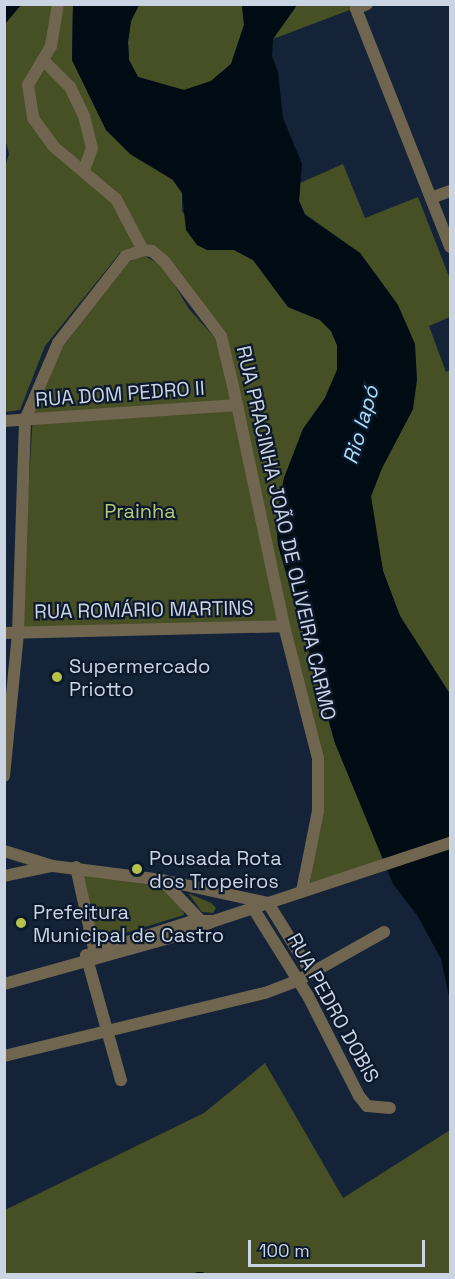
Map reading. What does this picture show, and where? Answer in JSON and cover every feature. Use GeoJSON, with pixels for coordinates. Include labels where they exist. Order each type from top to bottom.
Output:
{"type":"FeatureCollection","features":[{"type":"Feature","properties":{"kind":"street"},"geometry":{"type":"LineString","coordinates":[[4,776],[18,632],[25,420],[51,353],[114,269],[126,256],[143,250],[116,199],[45,138],[33,118],[28,85],[35,68],[45,62],[51,46],[58,4]]}},
{"type":"Feature","properties":{"kind":"street"},"geometry":{"type":"LineString","coordinates":[[361,7],[450,247]]}},
{"type":"Feature","properties":{"kind":"street"},"geometry":{"type":"LineString","coordinates":[[45,62],[70,87],[84,116],[92,148],[84,170]]}},
{"type":"Feature","properties":{"kind":"street"},"geometry":{"type":"LineString","coordinates":[[431,198],[450,191]]}},
{"type":"Feature","properties":{"kind":"street","name":"RUA PRACINHA JOÃO DE OLIVEIRA CARMO"},"geometry":{"type":"LineString","coordinates":[[143,250],[164,261],[221,336],[284,626],[318,758],[318,811],[302,891]]}},
{"type":"Feature","properties":{"kind":"street","name":"RUA DOM PEDRO II"},"geometry":{"type":"LineString","coordinates":[[4,421],[237,405]]}},
{"type":"Feature","properties":{"kind":"street","name":"RUA ROMÁRIO MARTINS"},"geometry":{"type":"LineString","coordinates":[[4,633],[284,626]]}},
{"type":"Feature","properties":{"kind":"street"},"geometry":{"type":"LineString","coordinates":[[4,984],[253,908],[379,864],[450,843]]}},
{"type":"Feature","properties":{"kind":"street"},"geometry":{"type":"LineString","coordinates":[[4,851],[53,866]]}},
{"type":"Feature","properties":{"kind":"street"},"geometry":{"type":"LineString","coordinates":[[23,856],[24,872]]}},
{"type":"Feature","properties":{"kind":"street"},"geometry":{"type":"LineString","coordinates":[[6,873],[53,866],[76,867],[162,880],[268,903]]}},
{"type":"Feature","properties":{"kind":"street"},"geometry":{"type":"LineString","coordinates":[[76,867],[105,1031],[120,1080]]}},
{"type":"Feature","properties":{"kind":"street"},"geometry":{"type":"LineString","coordinates":[[162,880],[210,921]]}},
{"type":"Feature","properties":{"kind":"street"},"geometry":{"type":"LineString","coordinates":[[210,921],[224,909],[220,893]]}},
{"type":"Feature","properties":{"kind":"street","name":"RUA PEDRO DOBIS"},"geometry":{"type":"LineString","coordinates":[[268,903],[311,972]]}},
{"type":"Feature","properties":{"kind":"street","name":"RUA PEDRO DOBIS"},"geometry":{"type":"LineString","coordinates":[[253,908],[297,981],[359,1096],[367,1106],[390,1108]]}},
{"type":"Feature","properties":{"kind":"street"},"geometry":{"type":"LineString","coordinates":[[4,1056],[265,993],[297,981],[384,932]]}},
{"type":"Feature","properties":{"kind":"green space"},"geometry":{"type":"Polygon","coordinates":[[[242,4],[244,25],[231,64],[211,81],[184,90],[138,77],[129,60],[128,42],[131,21],[139,5],[242,4]]]}},
{"type":"Feature","properties":{"kind":"green space"},"geometry":{"type":"Polygon","coordinates":[[[21,5],[73,5],[72,60],[106,130],[173,180],[182,193],[182,211],[207,250],[234,250],[253,260],[288,307],[320,320],[331,331],[337,345],[337,370],[325,398],[303,429],[284,478],[276,521],[278,545],[335,743],[384,859],[310,884],[323,791],[223,336],[145,248],[120,253],[45,346],[20,410],[5,412],[4,170],[9,154],[4,135],[4,24],[21,5]]]}},
{"type":"Feature","properties":{"kind":"green space"},"geometry":{"type":"Polygon","coordinates":[[[297,5],[354,5],[355,8],[273,39],[297,5]]]}},
{"type":"Feature","properties":{"kind":"green space"},"geometry":{"type":"Polygon","coordinates":[[[343,164],[365,218],[418,197],[450,279],[450,317],[429,326],[446,372],[450,370],[450,694],[400,616],[383,571],[374,526],[371,496],[382,468],[413,409],[398,305],[360,253],[305,214],[299,201],[300,183],[343,164]]]}},
{"type":"Feature","properties":{"kind":"green space","name":"Prainha"},"geometry":{"type":"Polygon","coordinates":[[[143,255],[163,266],[189,309],[215,338],[220,351],[279,621],[20,629],[33,414],[56,356],[127,263],[143,255]]]}},
{"type":"Feature","properties":{"kind":"green space"},"geometry":{"type":"Polygon","coordinates":[[[80,872],[172,889],[181,900],[184,915],[99,941],[80,872]]]}},
{"type":"Feature","properties":{"kind":"green space"},"geometry":{"type":"Polygon","coordinates":[[[188,893],[211,903],[216,908],[213,913],[202,912],[188,893]]]}},
{"type":"Feature","properties":{"kind":"green space"},"geometry":{"type":"Polygon","coordinates":[[[265,1063],[343,1198],[450,1130],[450,1274],[5,1274],[5,1210],[204,1113],[265,1063]]]}},
{"type":"Feature","properties":{"kind":"water"},"geometry":{"type":"Polygon","coordinates":[[[4,5],[21,5],[5,24],[4,5]]]}},
{"type":"Feature","properties":{"kind":"water","name":"Rio Iapó"},"geometry":{"type":"Polygon","coordinates":[[[73,5],[139,5],[131,21],[128,42],[129,60],[138,77],[184,90],[211,81],[231,64],[244,25],[242,5],[297,5],[273,39],[272,56],[278,72],[283,118],[302,164],[299,201],[305,215],[360,253],[398,305],[415,344],[417,380],[413,409],[382,468],[371,496],[383,571],[400,616],[450,694],[450,1001],[441,959],[417,915],[393,884],[335,743],[278,545],[276,521],[284,478],[303,429],[325,398],[337,370],[337,345],[331,331],[320,320],[288,307],[253,260],[234,250],[207,250],[197,245],[186,230],[182,193],[173,180],[130,154],[106,130],[72,60],[73,5]]]}},
{"type":"Feature","properties":{"kind":"waterway"},"geometry":{"type":"LineString","coordinates":[[197,1274],[202,1274]]}},
{"type":"Feature","properties":{"kind":"place","name":"Supermercado Priotto"},"geometry":{"type":"Point","coordinates":[57,677]}},
{"type":"Feature","properties":{"kind":"place","name":"Pousada Rota dos Tropeiros"},"geometry":{"type":"Point","coordinates":[137,869]}},
{"type":"Feature","properties":{"kind":"place","name":"Prefeitura Municipal de Castro"},"geometry":{"type":"Point","coordinates":[21,923]}}]}
